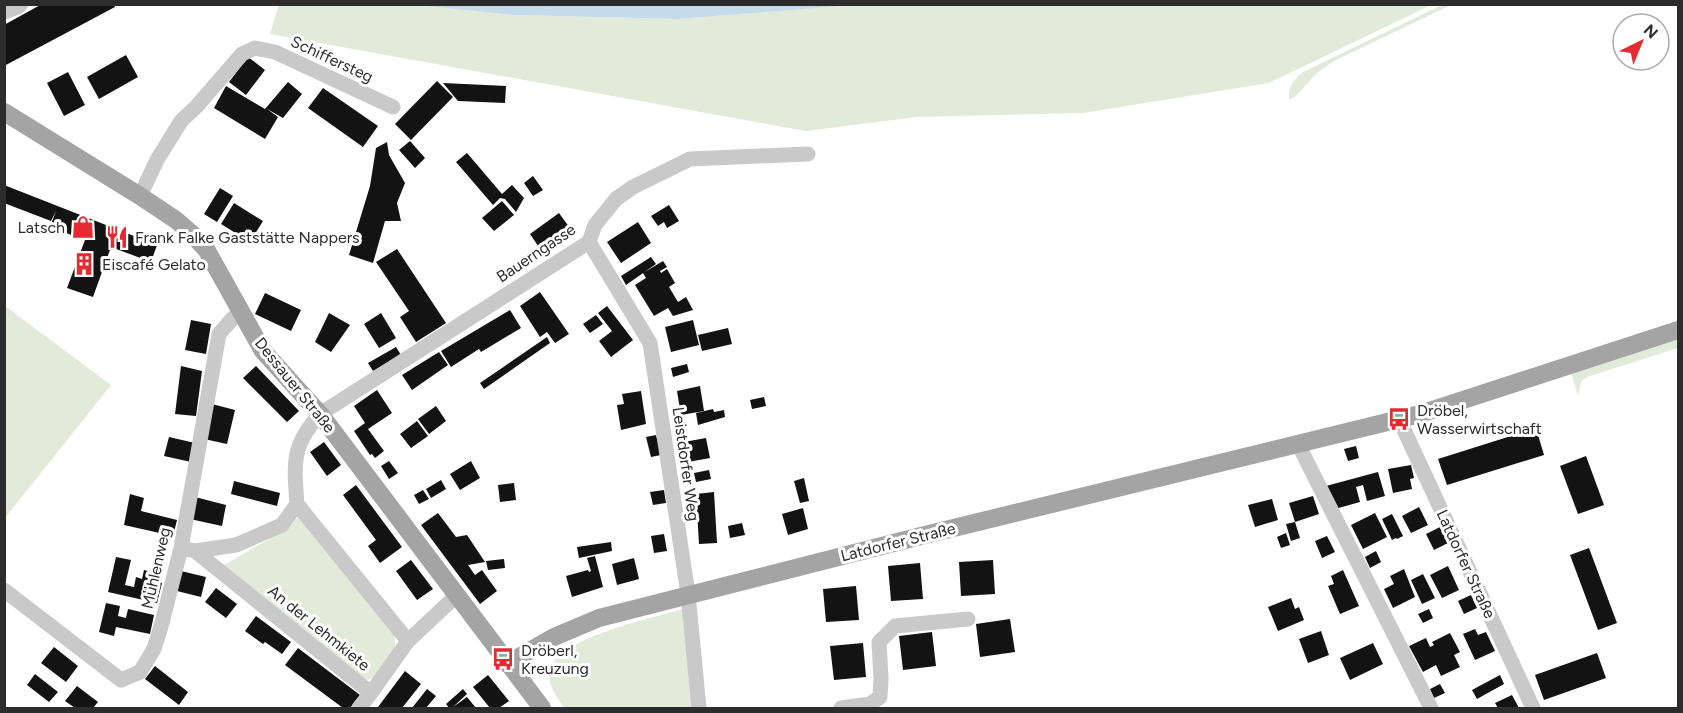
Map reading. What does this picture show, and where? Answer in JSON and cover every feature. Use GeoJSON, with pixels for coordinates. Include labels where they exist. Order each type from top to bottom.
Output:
{"type":"FeatureCollection","features":[{"type":"Feature","properties":{"kind":"main road","name":"Dessauer Straße"},"geometry":{"type":"LineString","coordinates":[[4,112],[176,220],[206,249],[263,351],[320,414],[542,708]]}},
{"type":"Feature","properties":{"kind":"main road","name":"Latdorfer Straße"},"geometry":{"type":"LineString","coordinates":[[507,664],[554,637],[599,618],[688,594],[1399,420],[1678,330]]}},
{"type":"Feature","properties":{"kind":"street"},"geometry":{"type":"LineString","coordinates":[[4,12],[18,8],[21,4]]}},
{"type":"Feature","properties":{"kind":"street","name":"Schiffersteg"},"geometry":{"type":"LineString","coordinates":[[140,196],[157,160],[181,121],[242,54],[255,48],[275,52],[393,107]]}},
{"type":"Feature","properties":{"kind":"street","name":"Bauerngasse"},"geometry":{"type":"LineString","coordinates":[[320,414],[589,242],[595,225],[616,199],[633,186],[690,159],[808,154]]}},
{"type":"Feature","properties":{"kind":"street","name":"Leistdorfer Weg"},"geometry":{"type":"LineString","coordinates":[[589,242],[650,343],[688,594],[699,708]]}},
{"type":"Feature","properties":{"kind":"street","name":"Mühlenweg"},"geometry":{"type":"LineString","coordinates":[[4,590],[121,680],[140,672],[154,649],[188,549],[219,334],[232,318],[241,314]]}},
{"type":"Feature","properties":{"kind":"street"},"geometry":{"type":"LineString","coordinates":[[320,414],[300,443],[294,464],[297,504],[408,641]]}},
{"type":"Feature","properties":{"kind":"street","name":"Latdorfer Straße"},"geometry":{"type":"LineString","coordinates":[[1399,420],[1533,708]]}},
{"type":"Feature","properties":{"kind":"street"},"geometry":{"type":"LineString","coordinates":[[1298,444],[1431,708]]}},
{"type":"Feature","properties":{"kind":"street"},"geometry":{"type":"LineString","coordinates":[[188,549],[236,544],[282,525],[297,504]]}},
{"type":"Feature","properties":{"kind":"street","name":"An der Lehmkiete"},"geometry":{"type":"LineString","coordinates":[[188,549],[371,693],[408,641],[456,596]]}},
{"type":"Feature","properties":{"kind":"street"},"geometry":{"type":"LineString","coordinates":[[841,708],[870,704],[880,697],[879,642],[895,626],[968,619]]}},
{"type":"Feature","properties":{"kind":"street"},"geometry":{"type":"LineString","coordinates":[[359,708],[371,693]]}},
{"type":"Feature","properties":{"kind":"green space"},"geometry":{"type":"Polygon","coordinates":[[[279,4],[418,4],[513,15],[678,19],[852,4],[1431,5],[1269,83],[1083,113],[917,117],[806,131],[270,34],[279,4]]]}},
{"type":"Feature","properties":{"kind":"green space"},"geometry":{"type":"Polygon","coordinates":[[[1442,5],[1451,5],[1334,61],[1317,73],[1296,96],[1289,100],[1292,84],[1303,72],[1442,5]]]}},
{"type":"Feature","properties":{"kind":"green space"},"geometry":{"type":"Polygon","coordinates":[[[5,306],[111,385],[4,518],[5,306]]]}},
{"type":"Feature","properties":{"kind":"green space"},"geometry":{"type":"Polygon","coordinates":[[[1678,338],[1678,348],[1587,377],[1581,382],[1578,396],[1571,373],[1678,338]]]}},
{"type":"Feature","properties":{"kind":"green space"},"geometry":{"type":"Polygon","coordinates":[[[299,515],[393,633],[395,642],[392,657],[376,676],[362,680],[224,565],[290,527],[299,515]]]}},
{"type":"Feature","properties":{"kind":"green space"},"geometry":{"type":"Polygon","coordinates":[[[683,609],[693,708],[564,708],[553,690],[549,675],[557,658],[570,648],[609,630],[683,609]]]}},
{"type":"Feature","properties":{"kind":"water"},"geometry":{"type":"Polygon","coordinates":[[[418,5],[852,5],[678,19],[513,15],[418,5]]]}},
{"type":"Feature","properties":{"kind":"building"},"geometry":{"type":"Polygon","coordinates":[[[42,4],[114,4],[115,7],[4,66],[4,25],[42,4]]]}},
{"type":"Feature","properties":{"kind":"building"},"geometry":{"type":"Polygon","coordinates":[[[126,55],[138,77],[99,99],[87,77],[126,55]]]}},
{"type":"Feature","properties":{"kind":"building"},"geometry":{"type":"Polygon","coordinates":[[[248,57],[265,70],[246,95],[229,82],[248,57]]]}},
{"type":"Feature","properties":{"kind":"building"},"geometry":{"type":"Polygon","coordinates":[[[68,72],[85,105],[64,116],[47,83],[68,72]]]}},
{"type":"Feature","properties":{"kind":"building"},"geometry":{"type":"Polygon","coordinates":[[[437,81],[453,97],[411,140],[395,124],[437,81]]]}},
{"type":"Feature","properties":{"kind":"building"},"geometry":{"type":"Polygon","coordinates":[[[288,82],[302,94],[283,118],[267,109],[278,117],[265,139],[214,108],[226,86],[265,109],[288,82]]]}},
{"type":"Feature","properties":{"kind":"building"},"geometry":{"type":"Polygon","coordinates":[[[443,83],[506,86],[505,103],[458,101],[443,83]]]}},
{"type":"Feature","properties":{"kind":"building"},"geometry":{"type":"Polygon","coordinates":[[[323,88],[378,126],[363,147],[308,108],[323,88]]]}},
{"type":"Feature","properties":{"kind":"building"},"geometry":{"type":"Polygon","coordinates":[[[410,141],[425,158],[415,168],[399,150],[410,141]]]}},
{"type":"Feature","properties":{"kind":"building"},"geometry":{"type":"Polygon","coordinates":[[[387,142],[389,155],[405,183],[397,203],[401,221],[385,221],[373,263],[349,255],[370,186],[376,148],[387,142]]]}},
{"type":"Feature","properties":{"kind":"building"},"geometry":{"type":"Polygon","coordinates":[[[467,153],[502,194],[512,185],[524,198],[516,212],[505,199],[500,198],[493,205],[456,162],[467,153]]]}},
{"type":"Feature","properties":{"kind":"building"},"geometry":{"type":"Polygon","coordinates":[[[533,176],[543,190],[533,196],[524,183],[533,176]]]}},
{"type":"Feature","properties":{"kind":"building"},"geometry":{"type":"Polygon","coordinates":[[[4,185],[157,245],[151,262],[111,247],[93,297],[67,288],[85,240],[50,227],[56,211],[51,221],[4,203],[4,185]]]}},
{"type":"Feature","properties":{"kind":"building"},"geometry":{"type":"Polygon","coordinates":[[[220,188],[233,196],[217,222],[204,214],[220,188]]]}},
{"type":"Feature","properties":{"kind":"building"},"geometry":{"type":"Polygon","coordinates":[[[502,201],[514,215],[494,231],[482,218],[502,201]]]}},
{"type":"Feature","properties":{"kind":"building"},"geometry":{"type":"Polygon","coordinates":[[[234,203],[263,221],[250,242],[221,224],[234,203]]]}},
{"type":"Feature","properties":{"kind":"building"},"geometry":{"type":"Polygon","coordinates":[[[669,205],[679,221],[667,228],[664,222],[658,226],[651,216],[669,205]]]}},
{"type":"Feature","properties":{"kind":"building"},"geometry":{"type":"Polygon","coordinates":[[[559,213],[575,235],[545,256],[530,234],[559,213]]]}},
{"type":"Feature","properties":{"kind":"building"},"geometry":{"type":"Polygon","coordinates":[[[638,222],[651,243],[621,263],[607,242],[638,222]]]}},
{"type":"Feature","properties":{"kind":"building"},"geometry":{"type":"Polygon","coordinates":[[[397,249],[446,323],[416,342],[400,317],[409,311],[376,262],[397,249]]]}},
{"type":"Feature","properties":{"kind":"building"},"geometry":{"type":"Polygon","coordinates":[[[651,257],[656,264],[626,285],[621,276],[651,257]]]}},
{"type":"Feature","properties":{"kind":"building"},"geometry":{"type":"Polygon","coordinates":[[[663,261],[667,267],[660,271],[661,273],[667,269],[675,283],[669,287],[678,302],[686,297],[693,310],[673,316],[668,308],[654,316],[635,285],[646,278],[643,273],[663,261]]]}},
{"type":"Feature","properties":{"kind":"building"},"geometry":{"type":"Polygon","coordinates":[[[540,292],[569,334],[555,343],[547,332],[540,337],[520,306],[540,292]]]}},
{"type":"Feature","properties":{"kind":"building"},"geometry":{"type":"Polygon","coordinates":[[[265,293],[301,310],[291,331],[255,314],[265,293]]]}},
{"type":"Feature","properties":{"kind":"building"},"geometry":{"type":"Polygon","coordinates":[[[607,306],[633,340],[611,357],[599,341],[612,331],[598,313],[607,306]]]}},
{"type":"Feature","properties":{"kind":"building"},"geometry":{"type":"Polygon","coordinates":[[[510,310],[521,328],[481,352],[479,349],[451,367],[441,351],[510,310]]]}},
{"type":"Feature","properties":{"kind":"building"},"geometry":{"type":"Polygon","coordinates":[[[329,313],[350,325],[331,352],[315,342],[329,313]]]}},
{"type":"Feature","properties":{"kind":"building"},"geometry":{"type":"Polygon","coordinates":[[[381,313],[396,338],[379,348],[364,324],[381,313]]]}},
{"type":"Feature","properties":{"kind":"building"},"geometry":{"type":"Polygon","coordinates":[[[596,315],[603,324],[590,333],[583,324],[596,315]]]}},
{"type":"Feature","properties":{"kind":"building"},"geometry":{"type":"Polygon","coordinates":[[[191,320],[211,324],[206,354],[185,350],[191,320]]]}},
{"type":"Feature","properties":{"kind":"building"},"geometry":{"type":"Polygon","coordinates":[[[693,320],[699,345],[671,352],[665,327],[693,320]]]}},
{"type":"Feature","properties":{"kind":"building"},"geometry":{"type":"Polygon","coordinates":[[[728,328],[732,344],[702,351],[698,335],[728,328]]]}},
{"type":"Feature","properties":{"kind":"building"},"geometry":{"type":"Polygon","coordinates":[[[547,337],[550,343],[484,389],[480,383],[547,337]]]}},
{"type":"Feature","properties":{"kind":"building"},"geometry":{"type":"Polygon","coordinates":[[[396,347],[401,355],[373,371],[368,363],[396,347]]]}},
{"type":"Feature","properties":{"kind":"building"},"geometry":{"type":"Polygon","coordinates":[[[439,352],[448,365],[412,390],[402,375],[439,352]]]}},
{"type":"Feature","properties":{"kind":"building"},"geometry":{"type":"Polygon","coordinates":[[[687,364],[689,372],[673,377],[671,368],[687,364]]]}},
{"type":"Feature","properties":{"kind":"building"},"geometry":{"type":"Polygon","coordinates":[[[181,366],[202,371],[196,416],[175,414],[181,366]]]}},
{"type":"Feature","properties":{"kind":"building"},"geometry":{"type":"Polygon","coordinates":[[[256,366],[299,411],[287,422],[243,378],[256,366]]]}},
{"type":"Feature","properties":{"kind":"building"},"geometry":{"type":"Polygon","coordinates":[[[700,386],[704,411],[681,415],[677,391],[700,386]]]}},
{"type":"Feature","properties":{"kind":"building"},"geometry":{"type":"Polygon","coordinates":[[[377,390],[392,413],[368,429],[384,451],[375,458],[372,454],[370,455],[354,431],[365,423],[354,406],[377,390]]]}},
{"type":"Feature","properties":{"kind":"building"},"geometry":{"type":"Polygon","coordinates":[[[641,391],[646,424],[621,430],[617,405],[624,404],[622,394],[641,391]]]}},
{"type":"Feature","properties":{"kind":"building"},"geometry":{"type":"Polygon","coordinates":[[[764,397],[766,406],[752,409],[750,400],[764,397]]]}},
{"type":"Feature","properties":{"kind":"building"},"geometry":{"type":"Polygon","coordinates":[[[212,404],[235,410],[227,444],[204,439],[212,404]]]}},
{"type":"Feature","properties":{"kind":"building"},"geometry":{"type":"Polygon","coordinates":[[[436,406],[446,421],[429,434],[418,419],[436,406]]]}},
{"type":"Feature","properties":{"kind":"building"},"geometry":{"type":"Polygon","coordinates":[[[713,409],[714,412],[724,410],[725,417],[698,425],[696,413],[713,409]]]}},
{"type":"Feature","properties":{"kind":"building"},"geometry":{"type":"Polygon","coordinates":[[[417,421],[428,436],[411,448],[400,434],[417,421]]]}},
{"type":"Feature","properties":{"kind":"building"},"geometry":{"type":"Polygon","coordinates":[[[1536,428],[1544,455],[1447,485],[1438,459],[1536,428]]]}},
{"type":"Feature","properties":{"kind":"building"},"geometry":{"type":"Polygon","coordinates":[[[656,435],[661,455],[651,457],[646,437],[656,435]]]}},
{"type":"Feature","properties":{"kind":"building"},"geometry":{"type":"Polygon","coordinates":[[[169,437],[195,443],[191,462],[164,456],[169,437]]]}},
{"type":"Feature","properties":{"kind":"building"},"geometry":{"type":"Polygon","coordinates":[[[706,438],[710,458],[688,462],[684,442],[706,438]]]}},
{"type":"Feature","properties":{"kind":"building"},"geometry":{"type":"Polygon","coordinates":[[[324,442],[341,465],[327,476],[310,452],[324,442]]]}},
{"type":"Feature","properties":{"kind":"building"},"geometry":{"type":"Polygon","coordinates":[[[1356,446],[1359,458],[1348,461],[1344,449],[1356,446]]]}},
{"type":"Feature","properties":{"kind":"building"},"geometry":{"type":"Polygon","coordinates":[[[1586,456],[1604,505],[1578,514],[1560,466],[1586,456]]]}},
{"type":"Feature","properties":{"kind":"building"},"geometry":{"type":"Polygon","coordinates":[[[389,461],[398,473],[389,479],[381,466],[389,461]]]}},
{"type":"Feature","properties":{"kind":"building"},"geometry":{"type":"Polygon","coordinates":[[[471,461],[480,478],[460,490],[450,474],[471,461]]]}},
{"type":"Feature","properties":{"kind":"building"},"geometry":{"type":"Polygon","coordinates":[[[1411,465],[1414,478],[1410,479],[1412,489],[1393,493],[1388,469],[1411,465]]]}},
{"type":"Feature","properties":{"kind":"building"},"geometry":{"type":"Polygon","coordinates":[[[709,470],[711,479],[696,482],[694,473],[709,470]]]}},
{"type":"Feature","properties":{"kind":"building"},"geometry":{"type":"Polygon","coordinates":[[[1378,472],[1385,496],[1367,501],[1363,485],[1356,487],[1360,502],[1335,509],[1326,486],[1378,472]]]}},
{"type":"Feature","properties":{"kind":"building"},"geometry":{"type":"Polygon","coordinates":[[[804,478],[809,501],[800,503],[794,481],[804,478]]]}},
{"type":"Feature","properties":{"kind":"building"},"geometry":{"type":"Polygon","coordinates":[[[441,480],[446,489],[431,498],[426,489],[441,480]]]}},
{"type":"Feature","properties":{"kind":"building"},"geometry":{"type":"Polygon","coordinates":[[[234,481],[280,493],[277,506],[231,494],[234,481]]]}},
{"type":"Feature","properties":{"kind":"building"},"geometry":{"type":"Polygon","coordinates":[[[514,483],[516,500],[500,502],[498,485],[514,483]]]}},
{"type":"Feature","properties":{"kind":"building"},"geometry":{"type":"Polygon","coordinates":[[[356,485],[402,547],[380,563],[368,546],[376,540],[343,495],[356,485]]]}},
{"type":"Feature","properties":{"kind":"building"},"geometry":{"type":"Polygon","coordinates":[[[423,490],[429,499],[419,504],[414,495],[423,490]]]}},
{"type":"Feature","properties":{"kind":"building"},"geometry":{"type":"Polygon","coordinates":[[[664,490],[666,503],[653,505],[650,492],[664,490]]]}},
{"type":"Feature","properties":{"kind":"building"},"geometry":{"type":"Polygon","coordinates":[[[714,492],[717,543],[699,544],[696,494],[714,492]]]}},
{"type":"Feature","properties":{"kind":"building"},"geometry":{"type":"Polygon","coordinates":[[[130,494],[144,498],[141,511],[177,520],[173,536],[124,525],[130,494]]]}},
{"type":"Feature","properties":{"kind":"building"},"geometry":{"type":"Polygon","coordinates":[[[1313,496],[1319,514],[1295,522],[1289,503],[1313,496]]]}},
{"type":"Feature","properties":{"kind":"building"},"geometry":{"type":"Polygon","coordinates":[[[195,497],[226,505],[222,526],[190,519],[195,497]]]}},
{"type":"Feature","properties":{"kind":"building"},"geometry":{"type":"Polygon","coordinates":[[[1272,499],[1278,520],[1255,527],[1248,505],[1272,499]]]}},
{"type":"Feature","properties":{"kind":"building"},"geometry":{"type":"Polygon","coordinates":[[[1419,507],[1428,525],[1411,533],[1402,516],[1419,507]]]}},
{"type":"Feature","properties":{"kind":"building"},"geometry":{"type":"Polygon","coordinates":[[[803,508],[808,529],[788,535],[782,514],[803,508]]]}},
{"type":"Feature","properties":{"kind":"building"},"geometry":{"type":"Polygon","coordinates":[[[438,513],[456,537],[467,535],[485,562],[468,565],[475,575],[482,570],[497,591],[480,604],[421,525],[438,513]]]}},
{"type":"Feature","properties":{"kind":"building"},"geometry":{"type":"Polygon","coordinates":[[[1375,513],[1387,537],[1363,549],[1351,525],[1375,513]]]}},
{"type":"Feature","properties":{"kind":"building"},"geometry":{"type":"Polygon","coordinates":[[[1392,514],[1403,536],[1392,540],[1382,519],[1392,514]]]}},
{"type":"Feature","properties":{"kind":"building"},"geometry":{"type":"Polygon","coordinates":[[[1295,522],[1300,538],[1291,541],[1286,524],[1295,522]]]}},
{"type":"Feature","properties":{"kind":"building"},"geometry":{"type":"Polygon","coordinates":[[[742,523],[745,535],[730,538],[728,526],[742,523]]]}},
{"type":"Feature","properties":{"kind":"building"},"geometry":{"type":"Polygon","coordinates":[[[1440,527],[1448,543],[1434,550],[1426,534],[1440,527]]]}},
{"type":"Feature","properties":{"kind":"building"},"geometry":{"type":"Polygon","coordinates":[[[1286,533],[1290,545],[1281,548],[1277,537],[1286,533]]]}},
{"type":"Feature","properties":{"kind":"building"},"geometry":{"type":"Polygon","coordinates":[[[664,534],[667,551],[654,553],[651,536],[664,534]]]}},
{"type":"Feature","properties":{"kind":"building"},"geometry":{"type":"Polygon","coordinates":[[[1327,536],[1335,552],[1322,558],[1315,541],[1327,536]]]}},
{"type":"Feature","properties":{"kind":"building"},"geometry":{"type":"Polygon","coordinates":[[[611,542],[612,551],[579,558],[577,547],[611,542]]]}},
{"type":"Feature","properties":{"kind":"building"},"geometry":{"type":"Polygon","coordinates":[[[1589,548],[1617,623],[1598,630],[1570,555],[1589,548]]]}},
{"type":"Feature","properties":{"kind":"building"},"geometry":{"type":"Polygon","coordinates":[[[1376,551],[1381,562],[1370,568],[1365,557],[1376,551]]]}},
{"type":"Feature","properties":{"kind":"building"},"geometry":{"type":"Polygon","coordinates":[[[595,556],[603,587],[572,597],[566,576],[591,571],[587,558],[595,556]]]}},
{"type":"Feature","properties":{"kind":"building"},"geometry":{"type":"Polygon","coordinates":[[[116,557],[131,560],[125,585],[134,587],[136,577],[142,579],[144,570],[155,573],[153,581],[162,583],[157,603],[108,592],[116,557]]]}},
{"type":"Feature","properties":{"kind":"building"},"geometry":{"type":"Polygon","coordinates":[[[634,558],[639,579],[617,585],[612,564],[634,558]]]}},
{"type":"Feature","properties":{"kind":"building"},"geometry":{"type":"Polygon","coordinates":[[[504,559],[505,568],[488,570],[486,561],[504,559]]]}},
{"type":"Feature","properties":{"kind":"building"},"geometry":{"type":"Polygon","coordinates":[[[411,560],[433,589],[417,600],[396,571],[411,560]]]}},
{"type":"Feature","properties":{"kind":"building"},"geometry":{"type":"Polygon","coordinates":[[[993,560],[995,594],[961,596],[959,562],[993,560]]]}},
{"type":"Feature","properties":{"kind":"building"},"geometry":{"type":"Polygon","coordinates":[[[920,563],[923,599],[891,601],[888,566],[920,563]]]}},
{"type":"Feature","properties":{"kind":"building"},"geometry":{"type":"Polygon","coordinates":[[[1448,566],[1459,590],[1442,598],[1430,575],[1448,566]]]}},
{"type":"Feature","properties":{"kind":"building"},"geometry":{"type":"Polygon","coordinates":[[[1404,569],[1415,597],[1393,608],[1384,589],[1394,584],[1390,576],[1404,569]]]}},
{"type":"Feature","properties":{"kind":"building"},"geometry":{"type":"Polygon","coordinates":[[[1343,570],[1359,606],[1340,614],[1328,586],[1334,584],[1331,576],[1343,570]]]}},
{"type":"Feature","properties":{"kind":"building"},"geometry":{"type":"Polygon","coordinates":[[[181,571],[206,577],[201,597],[177,591],[181,571]]]}},
{"type":"Feature","properties":{"kind":"building"},"geometry":{"type":"Polygon","coordinates":[[[1423,574],[1435,598],[1422,604],[1411,580],[1423,574]]]}},
{"type":"Feature","properties":{"kind":"building"},"geometry":{"type":"Polygon","coordinates":[[[856,586],[859,620],[826,622],[823,589],[856,586]]]}},
{"type":"Feature","properties":{"kind":"building"},"geometry":{"type":"Polygon","coordinates":[[[216,588],[237,604],[226,618],[205,602],[216,588]]]}},
{"type":"Feature","properties":{"kind":"building"},"geometry":{"type":"Polygon","coordinates":[[[1471,595],[1477,608],[1464,614],[1458,601],[1471,595]]]}},
{"type":"Feature","properties":{"kind":"building"},"geometry":{"type":"Polygon","coordinates":[[[1291,598],[1295,609],[1299,607],[1304,620],[1278,631],[1268,607],[1291,598]]]}},
{"type":"Feature","properties":{"kind":"building"},"geometry":{"type":"Polygon","coordinates":[[[106,603],[120,606],[118,616],[126,618],[128,609],[154,615],[150,634],[116,627],[114,636],[99,632],[106,603]]]}},
{"type":"Feature","properties":{"kind":"building"},"geometry":{"type":"Polygon","coordinates":[[[1429,609],[1433,618],[1423,623],[1418,614],[1429,609]]]}},
{"type":"Feature","properties":{"kind":"building"},"geometry":{"type":"Polygon","coordinates":[[[256,616],[291,642],[282,654],[245,631],[256,616]]]}},
{"type":"Feature","properties":{"kind":"building"},"geometry":{"type":"Polygon","coordinates":[[[1010,619],[1015,652],[980,657],[976,624],[1010,619]]]}},
{"type":"Feature","properties":{"kind":"building"},"geometry":{"type":"Polygon","coordinates":[[[1475,629],[1478,635],[1486,632],[1495,651],[1475,660],[1463,634],[1475,629]]]}},
{"type":"Feature","properties":{"kind":"building"},"geometry":{"type":"Polygon","coordinates":[[[1321,631],[1329,655],[1308,663],[1299,639],[1321,631]]]}},
{"type":"Feature","properties":{"kind":"building"},"geometry":{"type":"Polygon","coordinates":[[[932,632],[936,666],[903,670],[899,636],[932,632]]]}},
{"type":"Feature","properties":{"kind":"building"},"geometry":{"type":"Polygon","coordinates":[[[1450,633],[1460,652],[1454,655],[1460,667],[1441,676],[1436,665],[1423,672],[1409,646],[1426,638],[1430,647],[1434,645],[1432,642],[1450,633]]]}},
{"type":"Feature","properties":{"kind":"building"},"geometry":{"type":"Polygon","coordinates":[[[863,643],[866,677],[834,680],[830,646],[863,643]]]}},
{"type":"Feature","properties":{"kind":"building"},"geometry":{"type":"Polygon","coordinates":[[[1373,643],[1383,664],[1350,680],[1340,658],[1373,643]]]}},
{"type":"Feature","properties":{"kind":"building"},"geometry":{"type":"Polygon","coordinates":[[[54,647],[78,666],[66,682],[41,663],[54,647]]]}},
{"type":"Feature","properties":{"kind":"building"},"geometry":{"type":"Polygon","coordinates":[[[298,648],[360,695],[350,708],[343,708],[285,665],[298,648]]]}},
{"type":"Feature","properties":{"kind":"building"},"geometry":{"type":"Polygon","coordinates":[[[1597,653],[1606,678],[1544,700],[1535,675],[1597,653]]]}},
{"type":"Feature","properties":{"kind":"building"},"geometry":{"type":"Polygon","coordinates":[[[155,666],[188,692],[179,705],[145,679],[155,666]]]}},
{"type":"Feature","properties":{"kind":"building"},"geometry":{"type":"Polygon","coordinates":[[[405,671],[421,684],[402,708],[378,707],[405,671]]]}},
{"type":"Feature","properties":{"kind":"building"},"geometry":{"type":"Polygon","coordinates":[[[35,674],[58,692],[49,702],[27,685],[35,674]]]}},
{"type":"Feature","properties":{"kind":"building"},"geometry":{"type":"Polygon","coordinates":[[[488,675],[509,701],[499,708],[490,708],[473,687],[488,675]]]}},
{"type":"Feature","properties":{"kind":"building"},"geometry":{"type":"Polygon","coordinates":[[[1500,675],[1504,684],[1477,699],[1472,690],[1500,675]]]}},
{"type":"Feature","properties":{"kind":"building"},"geometry":{"type":"Polygon","coordinates":[[[1440,684],[1445,693],[1434,698],[1430,689],[1440,684]]]}},
{"type":"Feature","properties":{"kind":"building"},"geometry":{"type":"Polygon","coordinates":[[[77,686],[98,702],[93,708],[75,708],[65,701],[77,686]]]}},
{"type":"Feature","properties":{"kind":"building"},"geometry":{"type":"Polygon","coordinates":[[[427,689],[436,696],[426,708],[412,708],[427,689]]]}},
{"type":"Feature","properties":{"kind":"building"},"geometry":{"type":"Polygon","coordinates":[[[463,689],[467,694],[453,707],[467,697],[476,708],[449,708],[446,704],[463,689]]]}},
{"type":"Feature","properties":{"kind":"building"},"geometry":{"type":"Polygon","coordinates":[[[1512,695],[1519,708],[1498,708],[1495,703],[1512,695]]]}},
{"type":"Feature","properties":{"kind":"place","name":"Latsch"},"geometry":{"type":"Point","coordinates":[83,227]}},
{"type":"Feature","properties":{"kind":"place","name":"Frank Falke Gaststätte Nappers"},"geometry":{"type":"Point","coordinates":[117,237]}},
{"type":"Feature","properties":{"kind":"place","name":"Eiscafé Gelato"},"geometry":{"type":"Point","coordinates":[84,264]}},
{"type":"Feature","properties":{"kind":"place","name":"Dröbel, Wasserwirtschaft"},"geometry":{"type":"Point","coordinates":[1399,419]}},
{"type":"Feature","properties":{"kind":"place","name":"Dröberl, Kreuzung"},"geometry":{"type":"Point","coordinates":[503,659]}}]}
